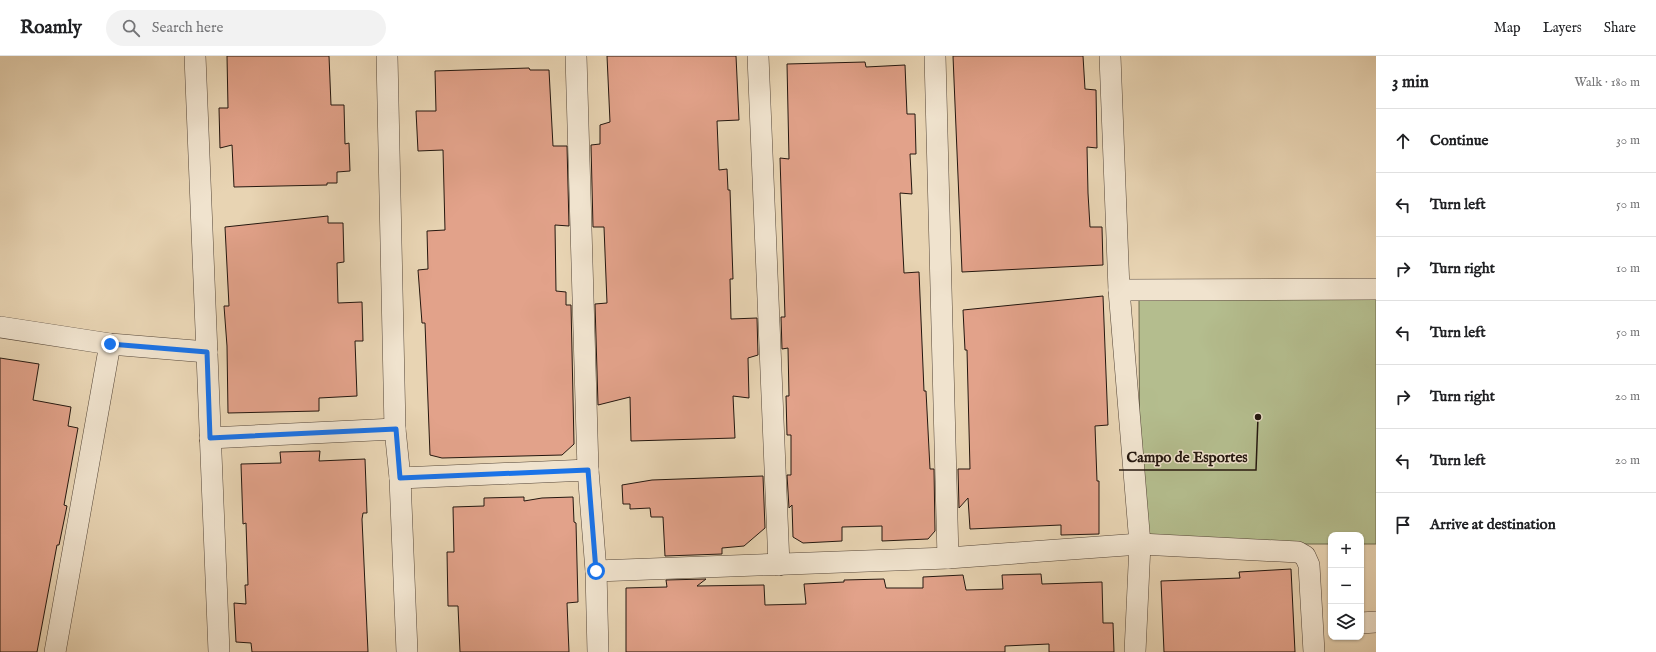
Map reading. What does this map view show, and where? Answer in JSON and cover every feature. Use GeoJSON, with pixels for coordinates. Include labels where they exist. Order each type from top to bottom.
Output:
{"type":"FeatureCollection","features":[{"type":"Feature","properties":{"kind":"street"},"geometry":{"type":"LineString","coordinates":[[195,56],[219,652]]}},
{"type":"Feature","properties":{"kind":"street"},"geometry":{"type":"LineString","coordinates":[[387,56],[396,429],[400,478],[407,652]]}},
{"type":"Feature","properties":{"kind":"street"},"geometry":{"type":"LineString","coordinates":[[576,56],[588,470],[596,571],[598,652]]}},
{"type":"Feature","properties":{"kind":"street"},"geometry":{"type":"LineString","coordinates":[[758,56],[779,565]]}},
{"type":"Feature","properties":{"kind":"street"},"geometry":{"type":"LineString","coordinates":[[935,56],[948,558]]}},
{"type":"Feature","properties":{"kind":"street"},"geometry":{"type":"LineString","coordinates":[[1110,56],[1119,290],[1140,544],[1135,652]]}},
{"type":"Feature","properties":{"kind":"street"},"geometry":{"type":"LineString","coordinates":[[1119,290],[1376,289]]}},
{"type":"Feature","properties":{"kind":"street"},"geometry":{"type":"LineString","coordinates":[[0,327],[110,344],[207,352]]}},
{"type":"Feature","properties":{"kind":"street"},"geometry":{"type":"LineString","coordinates":[[55,652],[110,344]]}},
{"type":"Feature","properties":{"kind":"street"},"geometry":{"type":"LineString","coordinates":[[210,438],[396,429]]}},
{"type":"Feature","properties":{"kind":"street"},"geometry":{"type":"LineString","coordinates":[[400,478],[588,470]]}},
{"type":"Feature","properties":{"kind":"street"},"geometry":{"type":"LineString","coordinates":[[596,571],[948,558],[1140,544],[1298,552],[1305,556],[1309,565],[1322,625],[1314,652]]}},
{"type":"Feature","properties":{"kind":"street"},"geometry":{"type":"LineString","coordinates":[[1364,623],[1376,622]]}},
{"type":"Feature","properties":{"kind":"green space"},"geometry":{"type":"Polygon","coordinates":[[[1139,298],[1376,299],[1376,544],[1364,544],[1364,532],[1328,532],[1328,544],[1140,544],[1139,298]]]}},
{"type":"Feature","properties":{"kind":"building"},"geometry":{"type":"Polygon","coordinates":[[[227,56],[329,56],[331,105],[344,105],[345,144],[349,143],[350,171],[337,172],[337,183],[327,183],[327,185],[234,187],[232,145],[220,148],[219,108],[228,108],[227,56]]]}},
{"type":"Feature","properties":{"kind":"building"},"geometry":{"type":"Polygon","coordinates":[[[607,56],[736,56],[739,120],[717,121],[719,170],[727,169],[728,190],[730,190],[733,279],[730,279],[731,319],[757,318],[758,355],[748,358],[749,398],[733,396],[735,438],[631,441],[630,397],[598,405],[595,304],[607,303],[604,227],[593,227],[591,145],[600,144],[600,125],[610,122],[607,56]]]}},
{"type":"Feature","properties":{"kind":"building"},"geometry":{"type":"Polygon","coordinates":[[[953,56],[1083,56],[1085,89],[1096,90],[1097,148],[1087,147],[1088,193],[1090,227],[1102,227],[1103,265],[962,272],[953,56]]]}},
{"type":"Feature","properties":{"kind":"building"},"geometry":{"type":"Polygon","coordinates":[[[865,62],[866,67],[905,65],[907,114],[915,114],[916,154],[910,154],[912,194],[900,193],[904,273],[919,272],[924,391],[926,391],[930,469],[934,469],[935,531],[928,539],[882,541],[882,526],[842,527],[842,541],[803,543],[793,537],[792,505],[789,508],[787,475],[791,475],[791,435],[787,435],[786,396],[789,396],[788,348],[782,349],[781,317],[785,317],[780,158],[789,159],[787,64],[865,62]]]}},
{"type":"Feature","properties":{"kind":"building"},"geometry":{"type":"Polygon","coordinates":[[[529,68],[530,70],[549,70],[553,146],[567,146],[569,226],[555,225],[556,291],[566,292],[566,305],[571,305],[574,444],[562,455],[442,458],[430,455],[425,323],[422,323],[418,270],[428,269],[427,231],[445,230],[443,150],[418,151],[416,111],[436,111],[435,71],[529,68]]]}},
{"type":"Feature","properties":{"kind":"building"},"geometry":{"type":"Polygon","coordinates":[[[328,216],[328,223],[343,223],[344,262],[337,263],[338,303],[362,302],[363,341],[355,341],[357,396],[319,398],[319,411],[228,413],[227,346],[224,306],[229,306],[225,227],[328,216]]]}},
{"type":"Feature","properties":{"kind":"building"},"geometry":{"type":"Polygon","coordinates":[[[1103,296],[1108,425],[1095,426],[1097,481],[1099,481],[1099,534],[1061,535],[1061,525],[970,529],[968,498],[959,508],[958,469],[970,469],[967,350],[965,350],[963,310],[1103,296]]]}},
{"type":"Feature","properties":{"kind":"building"},"geometry":{"type":"Polygon","coordinates":[[[0,358],[39,364],[33,400],[71,407],[68,426],[78,428],[64,505],[67,506],[59,545],[57,545],[37,652],[0,652],[0,358]]]}},
{"type":"Feature","properties":{"kind":"building"},"geometry":{"type":"Polygon","coordinates":[[[320,451],[319,461],[365,459],[367,513],[363,513],[362,519],[368,652],[252,652],[251,643],[236,642],[234,603],[246,604],[245,585],[248,585],[246,523],[243,524],[241,464],[281,463],[280,452],[320,451]]]}},
{"type":"Feature","properties":{"kind":"building"},"geometry":{"type":"Polygon","coordinates":[[[763,476],[765,528],[744,546],[722,548],[722,554],[665,556],[663,517],[651,517],[650,508],[630,509],[630,504],[623,504],[622,485],[652,480],[763,476]]]}},
{"type":"Feature","properties":{"kind":"building"},"geometry":{"type":"Polygon","coordinates":[[[524,497],[524,501],[542,498],[573,497],[574,522],[576,523],[578,602],[567,603],[569,652],[460,652],[458,606],[448,606],[447,552],[454,552],[453,507],[484,506],[484,498],[524,497]]]}},
{"type":"Feature","properties":{"kind":"building"},"geometry":{"type":"Polygon","coordinates":[[[1291,569],[1295,652],[1164,652],[1161,581],[1240,578],[1239,572],[1291,569]]]}},
{"type":"Feature","properties":{"kind":"building"},"geometry":{"type":"Polygon","coordinates":[[[1041,574],[1042,584],[1102,582],[1103,623],[1113,623],[1114,652],[1049,652],[1049,644],[1005,646],[1005,652],[626,652],[626,588],[667,587],[666,580],[706,579],[697,586],[764,585],[765,605],[806,604],[804,584],[844,582],[844,580],[884,579],[886,588],[923,588],[923,577],[963,575],[966,590],[1003,589],[1002,575],[1041,574]]]}},
{"type":"Feature","properties":{"kind":"place","name":"Campo de Esportes"},"geometry":{"type":"Point","coordinates":[1258,417]}},
{"type":"Feature","properties":{"kind":"route"},"geometry":{"type":"LineString","coordinates":[[110,344],[207,352],[210,438],[396,429],[400,478],[588,470],[596,571]]}}]}
